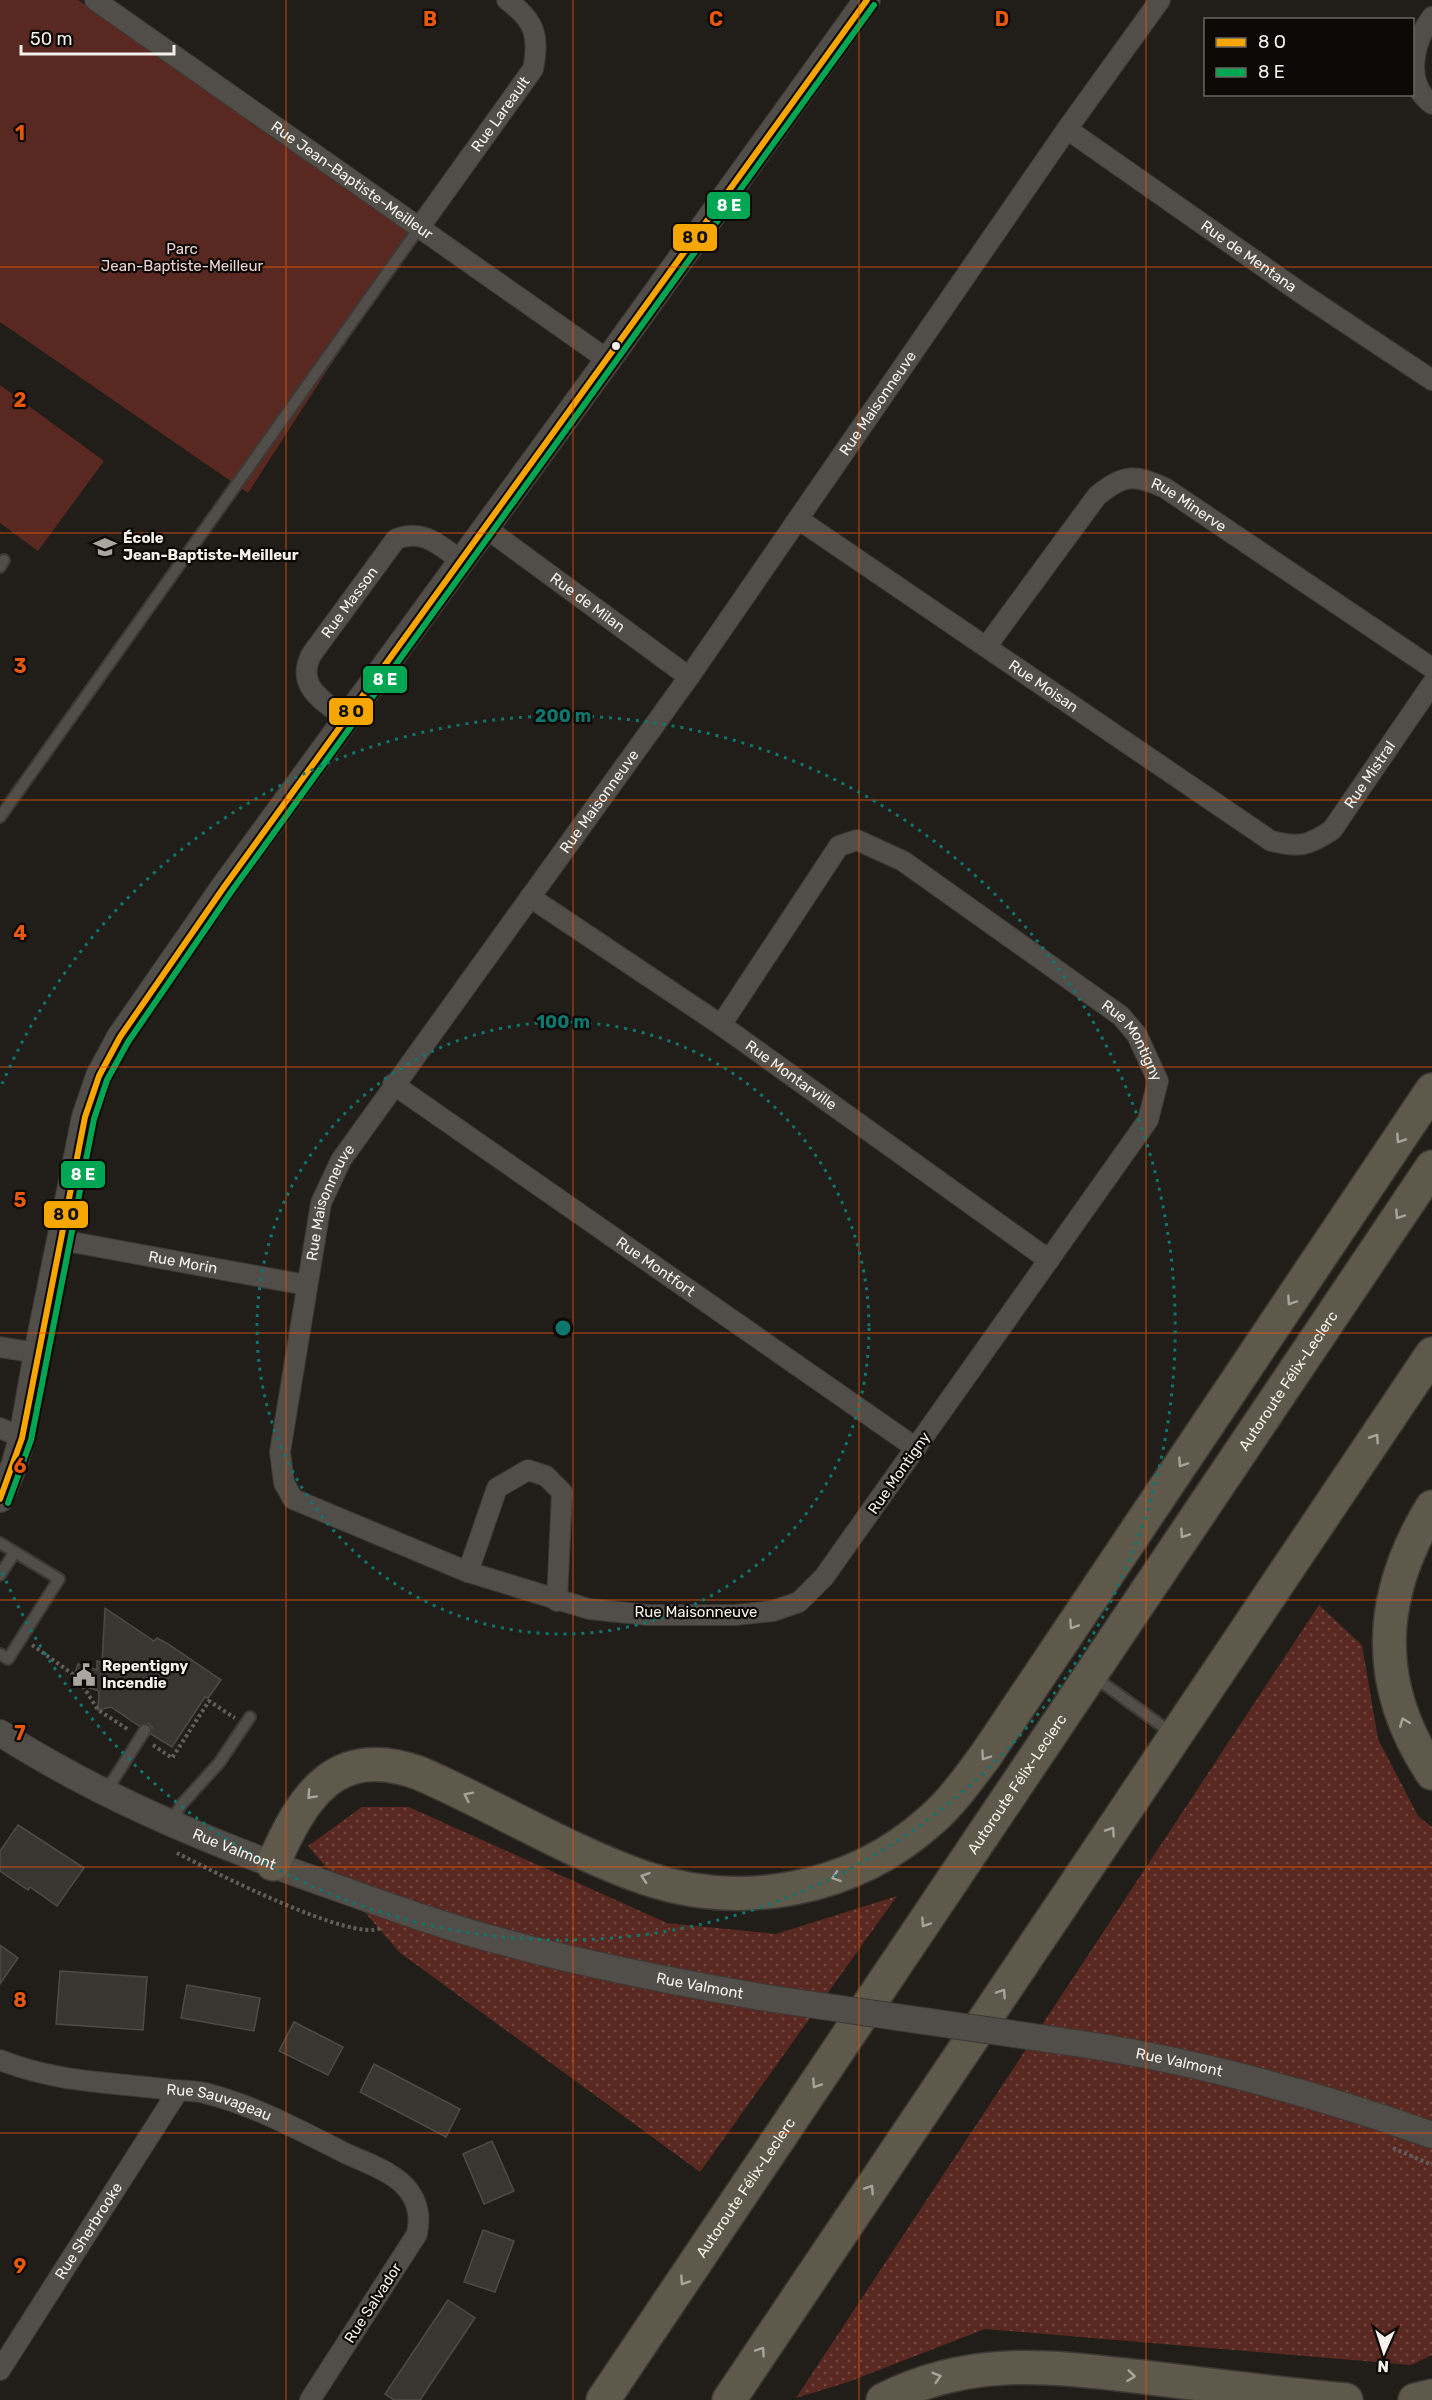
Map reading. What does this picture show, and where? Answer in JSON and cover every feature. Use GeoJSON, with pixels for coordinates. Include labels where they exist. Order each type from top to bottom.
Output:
{"type":"FeatureCollection","features":[{"type":"Feature","properties":{"kind":"highway"},"geometry":{"type":"LineString","coordinates":[[273,1864],[289,1827],[310,1795],[339,1774],[372,1764],[398,1766],[419,1773],[628,1871],[687,1889],[731,1894],[789,1889],[847,1873],[904,1842],[946,1806],[986,1755],[1432,1090]]}},
{"type":"Feature","properties":{"kind":"highway","name":"Autoroute Félix-Leclerc"},"geometry":{"type":"LineString","coordinates":[[603,2400],[1432,1167]]}},
{"type":"Feature","properties":{"kind":"highway"},"geometry":{"type":"LineString","coordinates":[[729,2400],[1432,1354]]}},
{"type":"Feature","properties":{"kind":"highway"},"geometry":{"type":"LineString","coordinates":[[1432,1507],[1401,1568],[1391,1606],[1388,1650],[1390,1672],[1402,1718],[1432,1773]]}},
{"type":"Feature","properties":{"kind":"highway"},"geometry":{"type":"LineString","coordinates":[[884,2400],[948,2374],[978,2369],[1024,2366],[1346,2400]]}},
{"type":"Feature","properties":{"kind":"highway"},"geometry":{"type":"LineString","coordinates":[[1415,2400],[1432,2396]]}},
{"type":"Feature","properties":{"kind":"street","name":"Rue Jean-Baptiste-Meilleur"},"geometry":{"type":"LineString","coordinates":[[95,0],[608,360]]}},
{"type":"Feature","properties":{"kind":"street","name":"Rue Lareault"},"geometry":{"type":"LineString","coordinates":[[419,228],[533,69],[537,51],[534,30],[524,13],[507,0]]}},
{"type":"Feature","properties":{"kind":"street"},"geometry":{"type":"LineString","coordinates":[[0,1499],[14,1466],[11,1433],[37,1353],[85,1117],[99,1076],[120,1037],[224,887],[867,0]]}},
{"type":"Feature","properties":{"kind":"street","name":"Rue Maisonneuve"},"geometry":{"type":"LineString","coordinates":[[824,1577],[799,1602],[773,1611],[735,1615],[648,1615],[590,1609],[557,1601],[468,1572],[317,1511],[293,1499],[284,1483],[280,1452],[321,1203],[330,1180],[393,1084],[689,677],[1067,129],[1160,0]]}},
{"type":"Feature","properties":{"kind":"street"},"geometry":{"type":"LineString","coordinates":[[1432,17],[1417,43],[1414,66],[1418,86],[1432,104]]}},
{"type":"Feature","properties":{"kind":"street","name":"Rue de Mentana"},"geometry":{"type":"LineString","coordinates":[[1067,129],[1301,293],[1432,380]]}},
{"type":"Feature","properties":{"kind":"street","name":"Rue Minerve"},"geometry":{"type":"LineString","coordinates":[[986,647],[1097,496],[1111,484],[1126,478],[1144,478],[1165,488],[1432,668]]}},
{"type":"Feature","properties":{"kind":"street","name":"Rue Moisan"},"geometry":{"type":"LineString","coordinates":[[798,519],[1271,841],[1292,846]]}},
{"type":"Feature","properties":{"kind":"street","name":"Rue de Milan"},"geometry":{"type":"LineString","coordinates":[[486,528],[689,677]]}},
{"type":"Feature","properties":{"kind":"street","name":"Rue Masson"},"geometry":{"type":"LineString","coordinates":[[347,720],[311,689],[305,677],[305,668],[311,655],[396,539],[412,534],[432,540],[460,560]]}},
{"type":"Feature","properties":{"kind":"street","name":"Rue Mistral"},"geometry":{"type":"LineString","coordinates":[[1292,846],[1312,843],[1332,830],[1432,684]]}},
{"type":"Feature","properties":{"kind":"street","name":"Rue Montigny"},"geometry":{"type":"LineString","coordinates":[[721,1025],[838,846],[857,840],[903,861],[1121,1016],[1137,1035],[1158,1081],[1148,1120],[824,1577]]}},
{"type":"Feature","properties":{"kind":"street","name":"Rue Montarville"},"geometry":{"type":"LineString","coordinates":[[530,897],[721,1025],[1049,1260]]}},
{"type":"Feature","properties":{"kind":"street","name":"Rue Montfort"},"geometry":{"type":"LineString","coordinates":[[393,1084],[916,1449]]}},
{"type":"Feature","properties":{"kind":"street","name":"Rue Morin"},"geometry":{"type":"LineString","coordinates":[[61,1240],[306,1285]]}},
{"type":"Feature","properties":{"kind":"street"},"geometry":{"type":"LineString","coordinates":[[0,1347],[37,1353]]}},
{"type":"Feature","properties":{"kind":"street"},"geometry":{"type":"LineString","coordinates":[[468,1572],[497,1488],[528,1470],[546,1476],[562,1492],[557,1601]]}},
{"type":"Feature","properties":{"kind":"street","name":"Rue Valmont"},"geometry":{"type":"LineString","coordinates":[[0,1733],[104,1794],[170,1824],[380,1904],[509,1944],[644,1976],[773,1999],[1143,2054],[1263,2081],[1432,2135]]}},
{"type":"Feature","properties":{"kind":"street","name":"Rue Sauvageau"},"geometry":{"type":"LineString","coordinates":[[0,2061],[40,2075],[74,2081],[101,2081],[203,2093],[248,2107],[301,2129],[385,2172],[408,2189],[415,2202]]}},
{"type":"Feature","properties":{"kind":"street","name":"Rue Sherbrooke"},"geometry":{"type":"LineString","coordinates":[[0,2370],[178,2091]]}},
{"type":"Feature","properties":{"kind":"street","name":"Rue Salvador"},"geometry":{"type":"LineString","coordinates":[[310,2400],[417,2234],[420,2217],[415,2202]]}},
{"type":"Feature","properties":{"kind":"lane"},"geometry":{"type":"LineString","coordinates":[[0,817],[419,228]]}},
{"type":"Feature","properties":{"kind":"lane"},"geometry":{"type":"LineString","coordinates":[[0,1543],[59,1579],[8,1659],[0,1654]]}},
{"type":"Feature","properties":{"kind":"lane"},"geometry":{"type":"LineString","coordinates":[[0,1575],[15,1552]]}},
{"type":"Feature","properties":{"kind":"lane"},"geometry":{"type":"LineString","coordinates":[[1090,1674],[1174,1736]]}},
{"type":"Feature","properties":{"kind":"lane"},"geometry":{"type":"LineString","coordinates":[[170,1824],[178,1810],[219,1764],[250,1718]]}},
{"type":"Feature","properties":{"kind":"lane"},"geometry":{"type":"LineString","coordinates":[[104,1794],[143,1733]]}},
{"type":"Feature","properties":{"kind":"path"},"geometry":{"type":"LineString","coordinates":[[42,1652],[74,1675]]}},
{"type":"Feature","properties":{"kind":"path"},"geometry":{"type":"LineString","coordinates":[[83,1686],[98,1710],[113,1719]]}},
{"type":"Feature","properties":{"kind":"path"},"geometry":{"type":"LineString","coordinates":[[143,1733],[172,1758],[209,1701],[222,1709]]}},
{"type":"Feature","properties":{"kind":"green space","name":"Parc Jean-Baptiste-Meilleur"},"geometry":{"type":"Polygon","coordinates":[[[0,0],[78,0],[419,228],[248,493],[0,322],[0,0]]]}},
{"type":"Feature","properties":{"kind":"green space"},"geometry":{"type":"Polygon","coordinates":[[[0,385],[104,461],[38,551],[0,523],[0,385]]]}},
{"type":"Feature","properties":{"kind":"green space"},"geometry":{"type":"Polygon","coordinates":[[[1319,1605],[1362,1645],[1378,1739],[1418,1816],[1432,1827],[1432,2355],[1411,2365],[985,2329],[848,2382],[796,2398],[1319,1605]]]}},
{"type":"Feature","properties":{"kind":"green space"},"geometry":{"type":"Polygon","coordinates":[[[362,1807],[409,1807],[667,1923],[776,1934],[897,1896],[700,2172],[399,1952],[308,1846],[362,1807]]]}},
{"type":"Feature","properties":{"kind":"building"},"geometry":{"type":"Polygon","coordinates":[[[105,1608],[154,1641],[157,1638],[168,1644],[221,1680],[208,1698],[205,1697],[172,1747],[151,1734],[152,1727],[148,1723],[139,1726],[111,1707],[98,1710],[99,1691],[72,1682],[78,1664],[97,1670],[97,1661],[102,1662],[105,1608]]]}},
{"type":"Feature","properties":{"kind":"building"},"geometry":{"type":"Polygon","coordinates":[[[18,1825],[84,1868],[57,1906],[30,1887],[28,1890],[0,1871],[0,1851],[18,1825]]]}},
{"type":"Feature","properties":{"kind":"building"},"geometry":{"type":"Polygon","coordinates":[[[0,1945],[18,1958],[0,1984],[0,1945]]]}},
{"type":"Feature","properties":{"kind":"building"},"geometry":{"type":"Polygon","coordinates":[[[60,1971],[147,1977],[143,2030],[56,2024],[60,1971]]]}},
{"type":"Feature","properties":{"kind":"building"},"geometry":{"type":"Polygon","coordinates":[[[187,1985],[260,1998],[254,2031],[181,2018],[187,1985]]]}},
{"type":"Feature","properties":{"kind":"building"},"geometry":{"type":"Polygon","coordinates":[[[294,2022],[343,2047],[328,2075],[279,2051],[294,2022]]]}},
{"type":"Feature","properties":{"kind":"building"},"geometry":{"type":"Polygon","coordinates":[[[374,2064],[460,2109],[446,2137],[360,2092],[374,2064]]]}},
{"type":"Feature","properties":{"kind":"building"},"geometry":{"type":"Polygon","coordinates":[[[492,2141],[514,2191],[484,2204],[463,2154],[492,2141]]]}},
{"type":"Feature","properties":{"kind":"building"},"geometry":{"type":"Polygon","coordinates":[[[483,2230],[514,2241],[495,2292],[464,2282],[483,2230]]]}},
{"type":"Feature","properties":{"kind":"building"},"geometry":{"type":"Polygon","coordinates":[[[448,2300],[475,2318],[420,2400],[394,2400],[385,2394],[448,2300]]]}},
{"type":"Feature","properties":{"kind":"transit line"},"geometry":{"type":"LineString","coordinates":[[0,1499],[22,1438],[85,1117],[99,1076],[120,1037],[224,887],[867,0]]}},
{"type":"Feature","properties":{"kind":"transit line"},"geometry":{"type":"LineString","coordinates":[[8,1503],[31,1440],[94,1119],[107,1080],[128,1042],[231,892],[874,5]]}},
{"type":"Feature","properties":{"kind":"place","name":"École Jean-Baptiste-Meilleur"},"geometry":{"type":"Point","coordinates":[105,547]}},
{"type":"Feature","properties":{"kind":"place","name":"Repentigny Incendie"},"geometry":{"type":"Point","coordinates":[84,1675]}}]}
